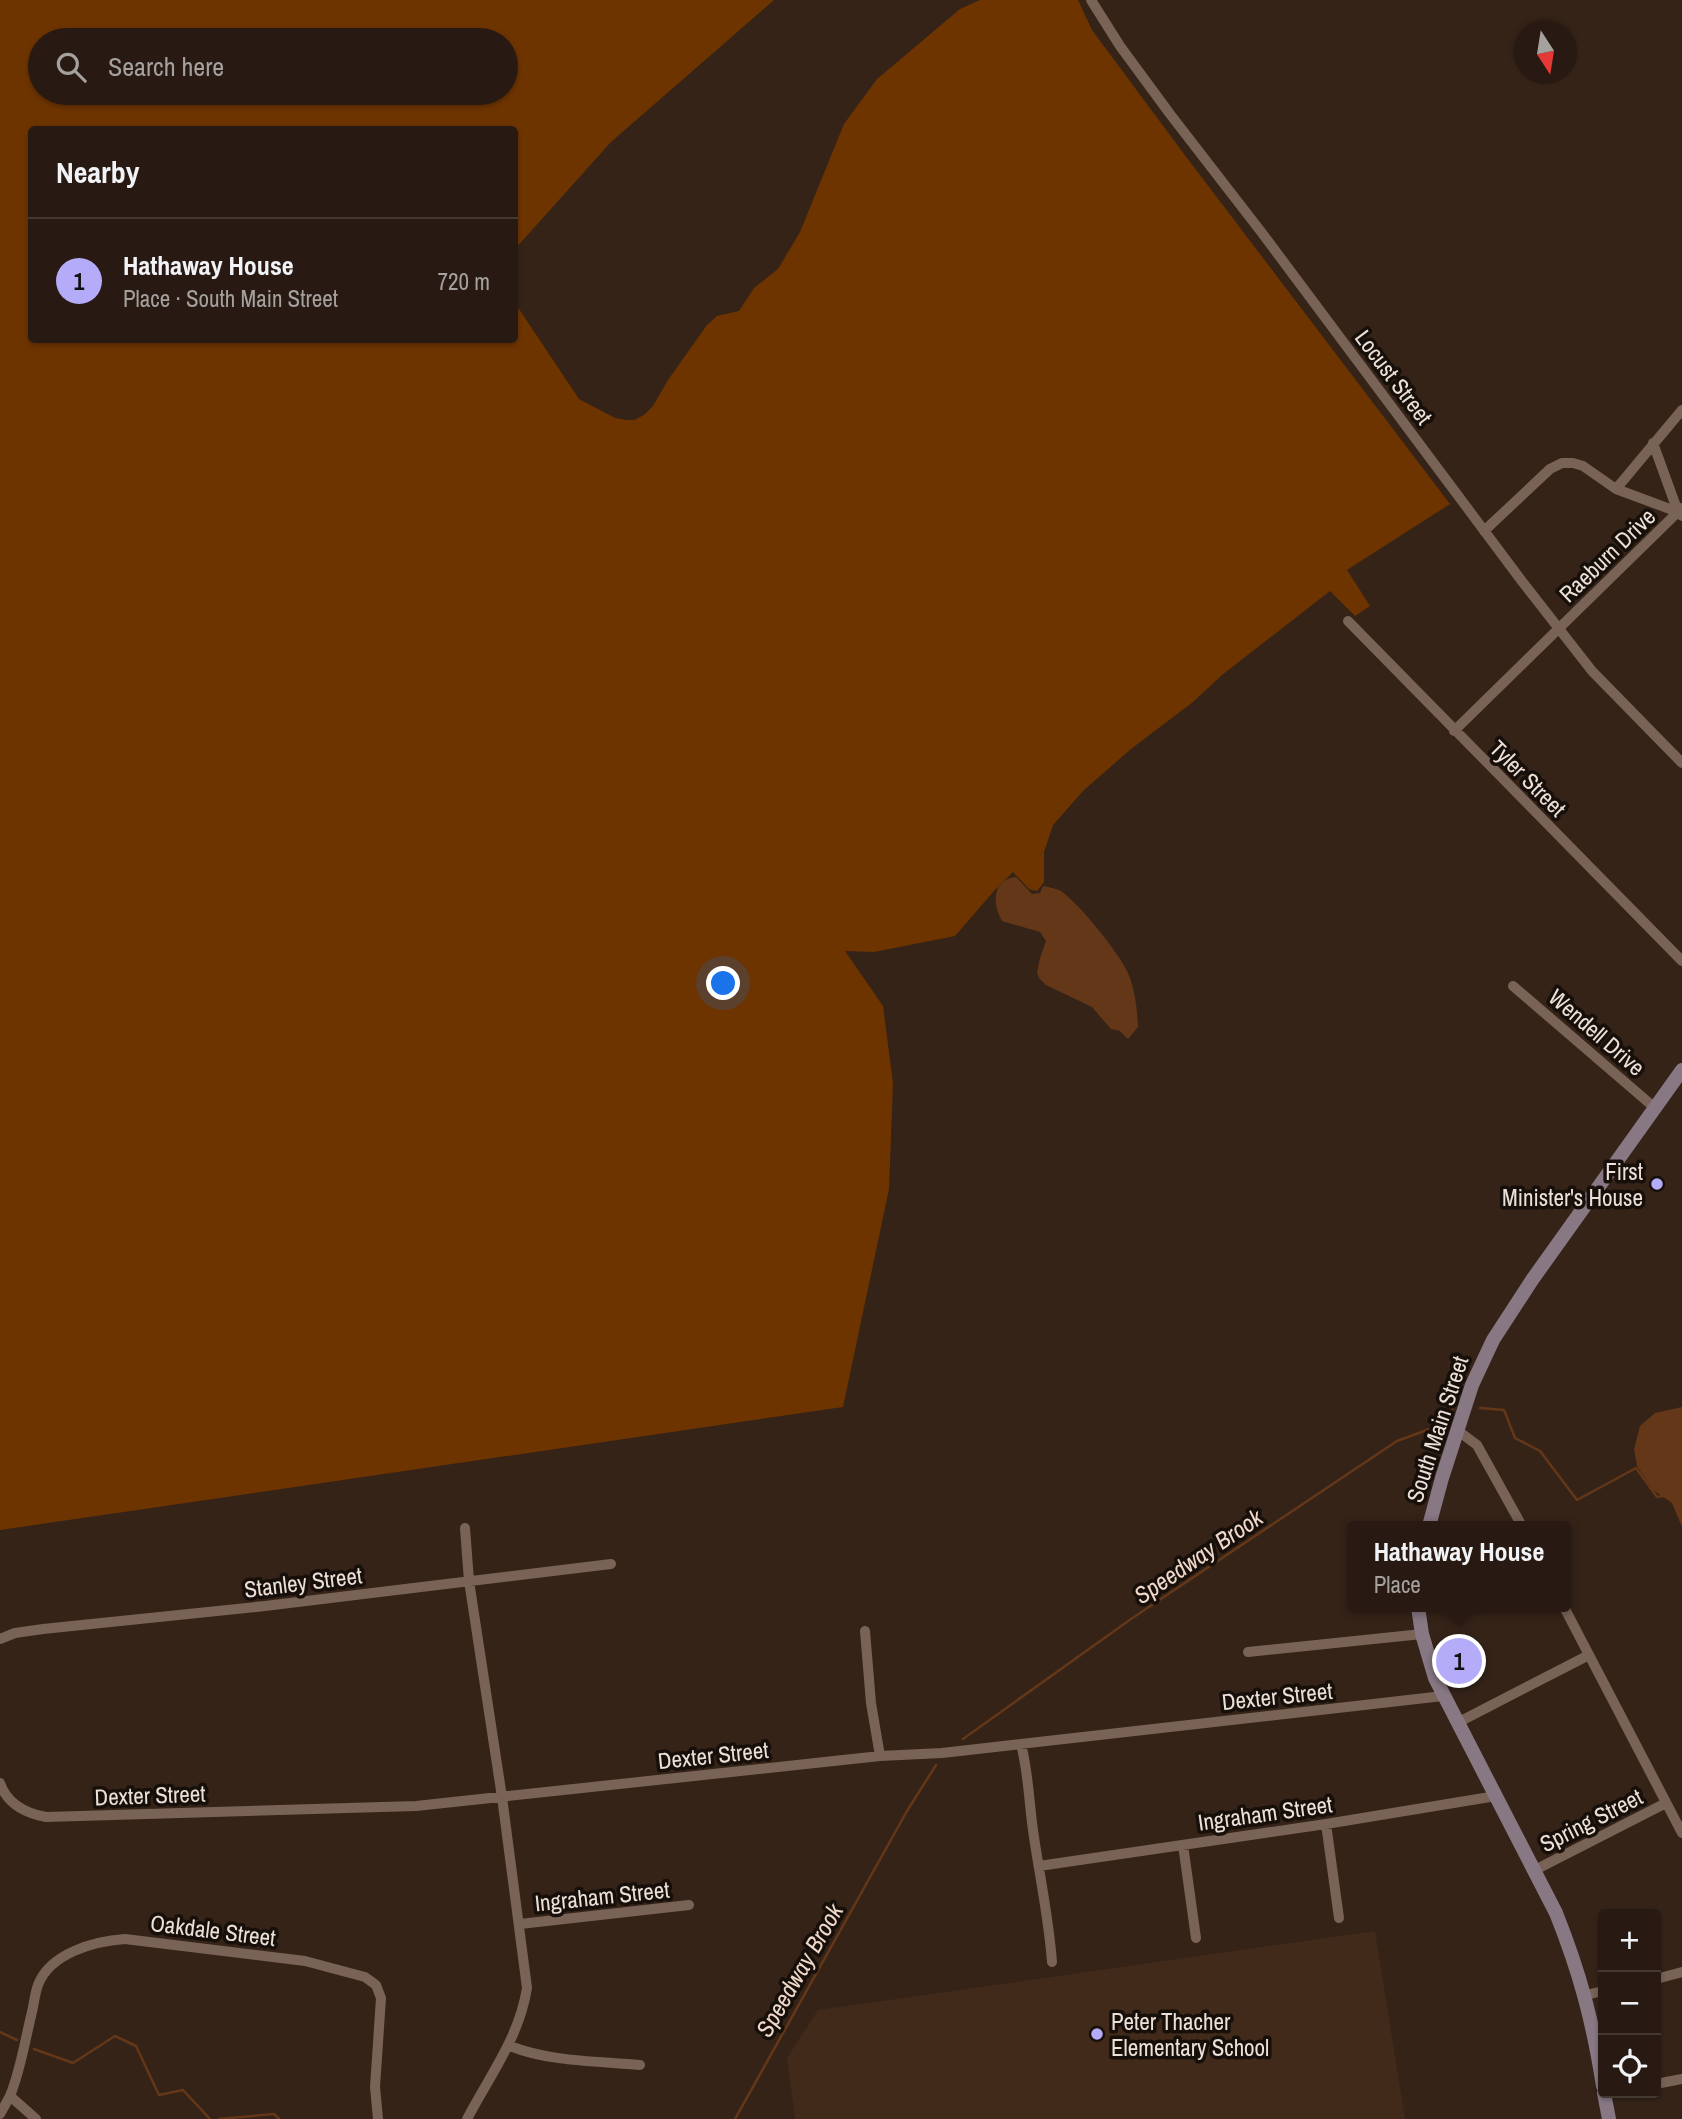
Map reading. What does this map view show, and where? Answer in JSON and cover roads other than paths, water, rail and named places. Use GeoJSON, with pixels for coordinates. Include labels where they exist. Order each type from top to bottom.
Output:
{"type":"FeatureCollection","features":[{"type":"Feature","properties":{"kind":"main road","name":"South Main Street"},"geometry":{"type":"LineString","coordinates":[[1430,1521],[1476,1374],[1510,1312],[1682,1070]]}},
{"type":"Feature","properties":{"kind":"main road"},"geometry":{"type":"LineString","coordinates":[[1419,1612],[1428,1659],[1444,1696],[1556,1913],[1586,1995],[1598,2050]]}},
{"type":"Feature","properties":{"kind":"main road"},"geometry":{"type":"LineString","coordinates":[[1607,2098],[1609,2119]]}},
{"type":"Feature","properties":{"kind":"street","name":"Locust Street"},"geometry":{"type":"LineString","coordinates":[[1091,0],[1170,114],[1559,629],[1608,689],[1682,764]]}},
{"type":"Feature","properties":{"kind":"street"},"geometry":{"type":"LineString","coordinates":[[1616,489],[1682,410]]}},
{"type":"Feature","properties":{"kind":"street"},"geometry":{"type":"LineString","coordinates":[[1653,443],[1681,512]]}},
{"type":"Feature","properties":{"kind":"street"},"geometry":{"type":"LineString","coordinates":[[1484,531],[1550,469],[1562,463],[1583,466],[1616,489],[1681,512]]}},
{"type":"Feature","properties":{"kind":"street","name":"Raeburn Drive"},"geometry":{"type":"LineString","coordinates":[[1454,730],[1681,512]]}},
{"type":"Feature","properties":{"kind":"street","name":"Tyler Street"},"geometry":{"type":"LineString","coordinates":[[1348,621],[1682,961]]}},
{"type":"Feature","properties":{"kind":"street","name":"Wendell Drive"},"geometry":{"type":"LineString","coordinates":[[1514,986],[1655,1108]]}},
{"type":"Feature","properties":{"kind":"street"},"geometry":{"type":"LineString","coordinates":[[1457,1430],[1477,1445],[1519,1521]]}},
{"type":"Feature","properties":{"kind":"street"},"geometry":{"type":"LineString","coordinates":[[465,1528],[469,1581],[502,1797],[527,1988],[524,2009],[510,2046],[467,2119]]}},
{"type":"Feature","properties":{"kind":"street","name":"Stanley Street"},"geometry":{"type":"LineString","coordinates":[[0,1639],[15,1633],[43,1629],[265,1606],[611,1564]]}},
{"type":"Feature","properties":{"kind":"street"},"geometry":{"type":"LineString","coordinates":[[1567,1612],[1682,1833]]}},
{"type":"Feature","properties":{"kind":"street"},"geometry":{"type":"LineString","coordinates":[[865,1631],[871,1703],[880,1756]]}},
{"type":"Feature","properties":{"kind":"street"},"geometry":{"type":"LineString","coordinates":[[1248,1651],[1422,1634]]}},
{"type":"Feature","properties":{"kind":"street"},"geometry":{"type":"LineString","coordinates":[[1457,1723],[1589,1655]]}},
{"type":"Feature","properties":{"kind":"street","name":"Dexter Street"},"geometry":{"type":"LineString","coordinates":[[0,1783],[13,1804],[27,1814],[46,1817],[416,1807],[880,1756],[942,1753],[1444,1696]]}},
{"type":"Feature","properties":{"kind":"street"},"geometry":{"type":"LineString","coordinates":[[1021,1744],[1027,1769],[1052,1962]]}},
{"type":"Feature","properties":{"kind":"street","name":"Ingraham Street"},"geometry":{"type":"LineString","coordinates":[[1039,1866],[1496,1797]]}},
{"type":"Feature","properties":{"kind":"street","name":"Spring Street"},"geometry":{"type":"LineString","coordinates":[[1533,1871],[1666,1803]]}},
{"type":"Feature","properties":{"kind":"street"},"geometry":{"type":"LineString","coordinates":[[1326,1824],[1339,1918]]}},
{"type":"Feature","properties":{"kind":"street"},"geometry":{"type":"LineString","coordinates":[[1183,1845],[1196,1938]]}},
{"type":"Feature","properties":{"kind":"street","name":"Ingraham Street"},"geometry":{"type":"LineString","coordinates":[[520,1924],[689,1905]]}},
{"type":"Feature","properties":{"kind":"street","name":"Oakdale Street"},"geometry":{"type":"LineString","coordinates":[[0,2114],[10,2096],[18,2072],[38,1983],[54,1964],[68,1954],[104,1940],[125,1939],[305,1961],[365,1978],[376,1985],[381,1998],[374,2087],[378,2119]]}},
{"type":"Feature","properties":{"kind":"street"},"geometry":{"type":"LineString","coordinates":[[1661,1978],[1682,1972]]}},
{"type":"Feature","properties":{"kind":"street"},"geometry":{"type":"LineString","coordinates":[[1586,1995],[1598,1992]]}},
{"type":"Feature","properties":{"kind":"street"},"geometry":{"type":"LineString","coordinates":[[510,2046],[551,2057],[640,2065]]}},
{"type":"Feature","properties":{"kind":"street"},"geometry":{"type":"LineString","coordinates":[[1661,2083],[1682,2078]]}},
{"type":"Feature","properties":{"kind":"street"},"geometry":{"type":"LineString","coordinates":[[10,2096],[36,2119]]}},
{"type":"Feature","properties":{"kind":"waterway","name":"Speedway Brook"},"geometry":{"type":"LineString","coordinates":[[963,1739],[1131,1619],[1397,1441],[1435,1427],[1454,1407]]}},
{"type":"Feature","properties":{"kind":"waterway","name":"Speedway Brook"},"geometry":{"type":"LineString","coordinates":[[1480,1408],[1504,1410],[1515,1438],[1540,1451],[1577,1500],[1636,1468],[1657,1497],[1663,1496]]}},
{"type":"Feature","properties":{"kind":"waterway","name":"Speedway Brook"},"geometry":{"type":"LineString","coordinates":[[735,2119],[907,1811],[936,1765]]}},
{"type":"Feature","properties":{"kind":"waterway","name":"Speedway Brook"},"geometry":{"type":"LineString","coordinates":[[0,2032],[17,2040]]}},
{"type":"Feature","properties":{"kind":"waterway","name":"Speedway Brook"},"geometry":{"type":"LineString","coordinates":[[34,2049],[73,2063],[115,2036],[136,2046],[159,2095],[183,2090],[210,2119]]}},
{"type":"Feature","properties":{"kind":"waterway","name":"Speedway Brook"},"geometry":{"type":"LineString","coordinates":[[219,2119],[274,2114],[279,2119]]}},
{"type":"Feature","properties":{"kind":"place","name":"First Minister's House"},"geometry":{"type":"Point","coordinates":[1657,1184]}},
{"type":"Feature","properties":{"kind":"place","name":"Hathaway House"},"geometry":{"type":"Point","coordinates":[1459,1661]}},
{"type":"Feature","properties":{"kind":"place","name":"Peter Thacher Elementary School"},"geometry":{"type":"Point","coordinates":[1097,2034]}}]}
